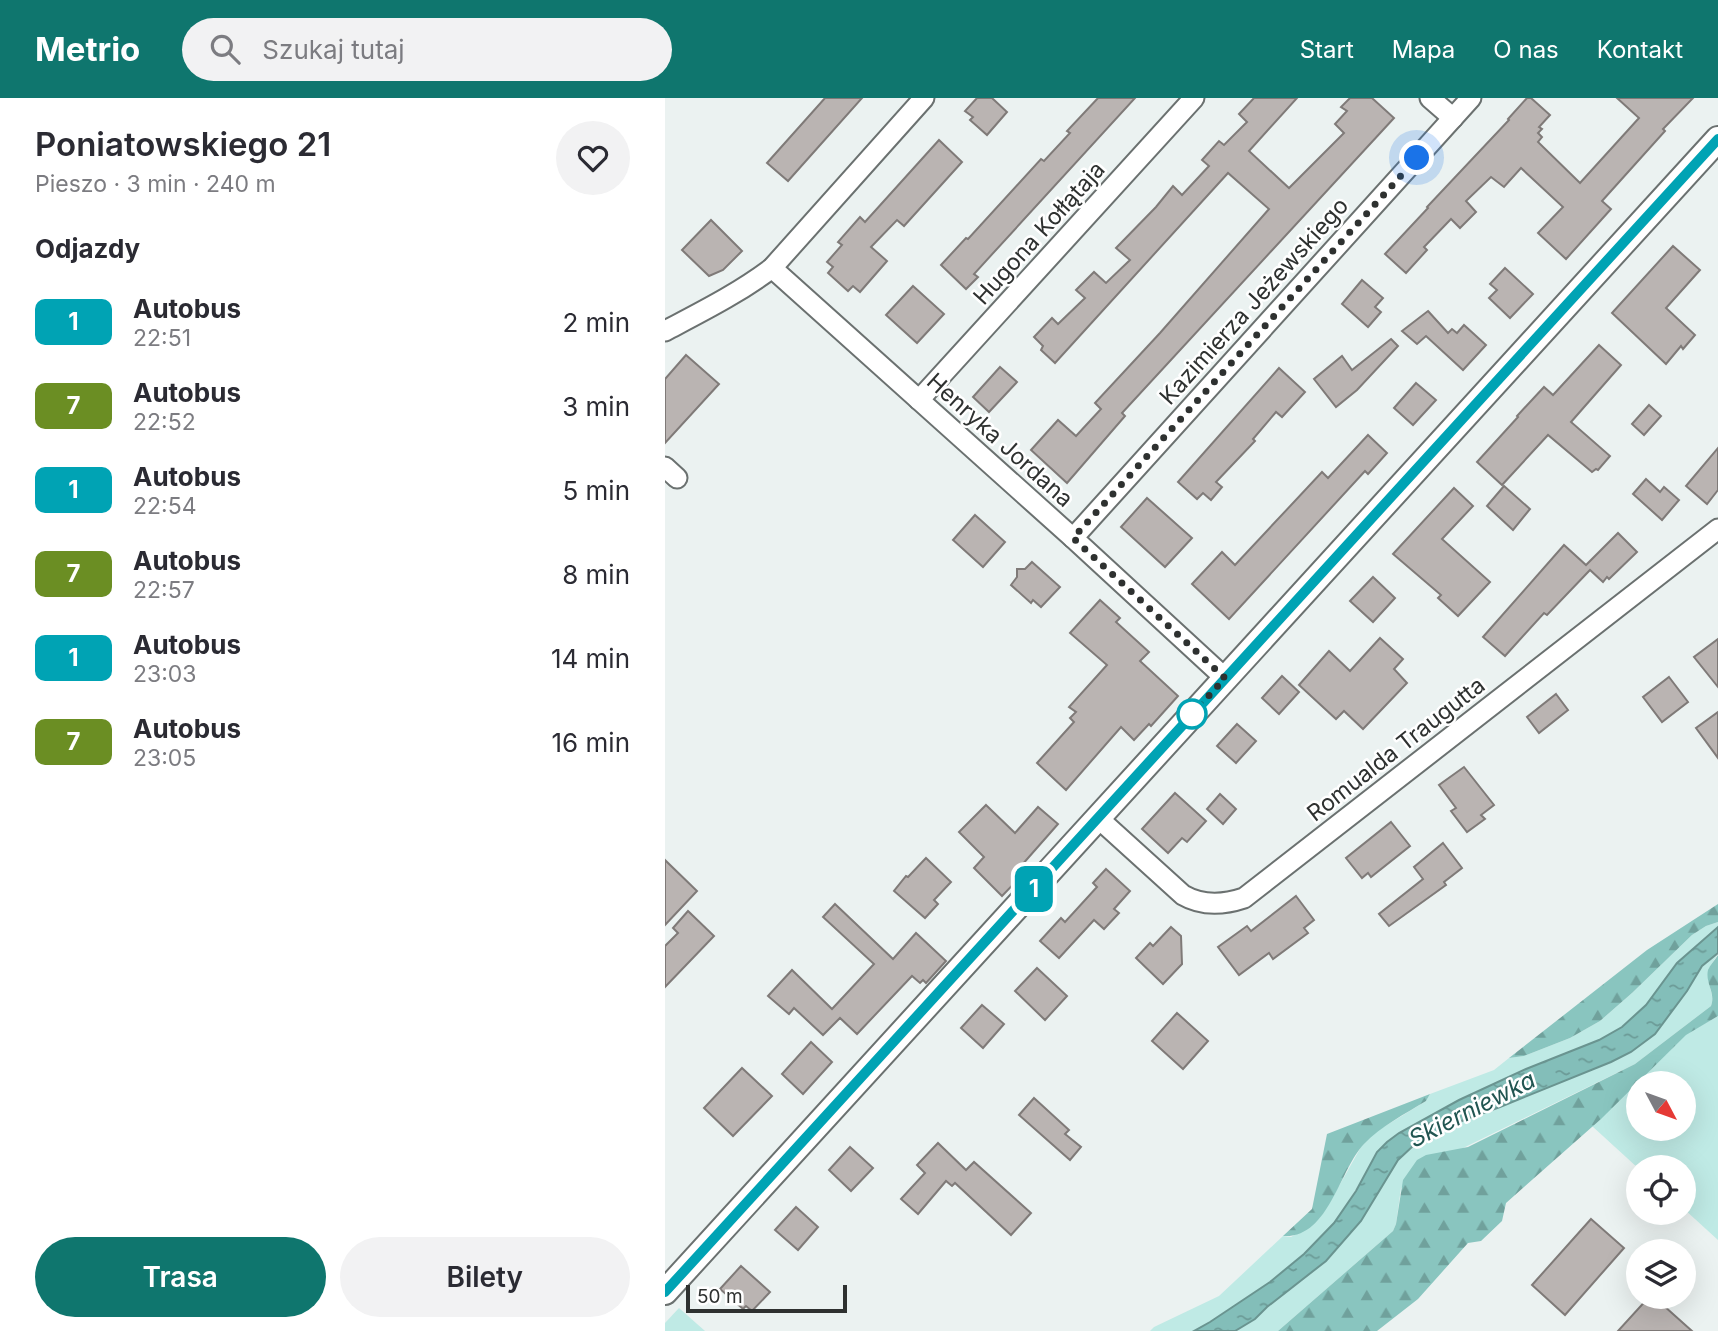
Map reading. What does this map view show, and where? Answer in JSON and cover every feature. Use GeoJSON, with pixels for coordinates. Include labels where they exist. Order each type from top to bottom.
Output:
{"type":"FeatureCollection","features":[{"type":"Feature","properties":{"kind":"street"},"geometry":{"type":"LineString","coordinates":[[665,331],[732,295],[772,268],[923,98]]}},
{"type":"Feature","properties":{"kind":"street","name":"Hugona Kołłątaja"},"geometry":{"type":"LineString","coordinates":[[919,400],[1195,98]]}},
{"type":"Feature","properties":{"kind":"street"},"geometry":{"type":"LineString","coordinates":[[1430,98],[1453,118]]}},
{"type":"Feature","properties":{"kind":"street","name":"Kazimierza Jeżewskiego"},"geometry":{"type":"LineString","coordinates":[[1073,538],[1471,98]]}},
{"type":"Feature","properties":{"kind":"street"},"geometry":{"type":"LineString","coordinates":[[665,1292],[1718,139]]}},
{"type":"Feature","properties":{"kind":"street","name":"Henryka Jordana"},"geometry":{"type":"LineString","coordinates":[[772,268],[1225,678]]}},
{"type":"Feature","properties":{"kind":"street","name":"Romualda Traugutta"},"geometry":{"type":"LineString","coordinates":[[1098,818],[1182,895],[1193,901],[1216,904],[1244,898],[1718,529]]}},
{"type":"Feature","properties":{"kind":"shaded area"},"geometry":{"type":"Polygon","coordinates":[[[1718,922],[1718,927],[1677,963],[1646,1005],[1622,1028],[1459,1100],[1387,1142],[1334,1223],[1304,1254],[1270,1282],[1194,1331],[1150,1331],[1219,1296],[1283,1236],[1291,1237],[1316,1222],[1361,1147],[1374,1133],[1426,1101],[1430,1094],[1494,1070],[1509,1058],[1524,1056],[1570,1038],[1600,1021],[1692,935],[1718,922]]]}},
{"type":"Feature","properties":{"kind":"shaded area"},"geometry":{"type":"Polygon","coordinates":[[[1718,953],[1708,972],[1711,1006],[1635,1064],[1459,1150],[1401,1188],[1393,1231],[1278,1331],[1235,1331],[1255,1319],[1361,1221],[1398,1160],[1414,1145],[1464,1120],[1631,1052],[1655,1034],[1702,966],[1718,953]]]}},
{"type":"Feature","properties":{"kind":"shaded area"},"geometry":{"type":"Polygon","coordinates":[[[1718,1016],[1718,1240],[1696,1220],[1696,1155],[1626,1157],[1592,1126],[1626,1093],[1626,1141],[1696,1141],[1696,1071],[1648,1071],[1686,1034],[1718,1016]]]}},
{"type":"Feature","properties":{"kind":"shaded area"},"geometry":{"type":"Polygon","coordinates":[[[679,1308],[705,1331],[665,1331],[665,1323],[679,1308]]]}},
{"type":"Feature","properties":{"kind":"green space"},"geometry":{"type":"Polygon","coordinates":[[[1718,904],[1718,922],[1692,935],[1600,1021],[1570,1038],[1524,1056],[1509,1058],[1647,950],[1718,904]]]}},
{"type":"Feature","properties":{"kind":"green space"},"geometry":{"type":"Polygon","coordinates":[[[1718,955],[1718,1016],[1686,1035],[1650,1071],[1626,1071],[1626,1094],[1506,1203],[1502,1221],[1481,1241],[1468,1243],[1418,1299],[1377,1331],[1278,1331],[1393,1231],[1403,1180],[1417,1160],[1426,1155],[1468,1147],[1635,1064],[1711,1006],[1708,970],[1718,955]]]}},
{"type":"Feature","properties":{"kind":"green space"},"geometry":{"type":"Polygon","coordinates":[[[1430,1094],[1426,1101],[1386,1126],[1364,1144],[1331,1201],[1312,1227],[1299,1234],[1283,1236],[1312,1209],[1327,1134],[1430,1094]]]}},
{"type":"Feature","properties":{"kind":"water","name":"Skierniewka"},"geometry":{"type":"Polygon","coordinates":[[[1718,927],[1718,953],[1702,966],[1655,1034],[1631,1052],[1611,1062],[1464,1120],[1414,1145],[1398,1160],[1361,1221],[1326,1261],[1255,1319],[1235,1331],[1194,1331],[1270,1282],[1304,1254],[1334,1223],[1356,1191],[1377,1152],[1387,1142],[1459,1100],[1526,1069],[1599,1040],[1622,1027],[1646,1005],[1677,963],[1718,927]]]}},
{"type":"Feature","properties":{"kind":"building"},"geometry":{"type":"Polygon","coordinates":[[[825,98],[862,98],[788,181],[767,163],[825,98]]]}},
{"type":"Feature","properties":{"kind":"building"},"geometry":{"type":"Polygon","coordinates":[[[977,98],[992,98],[1007,112],[987,135],[970,120],[973,117],[965,111],[977,98]]]}},
{"type":"Feature","properties":{"kind":"building"},"geometry":{"type":"Polygon","coordinates":[[[1098,98],[1135,98],[974,274],[978,277],[966,289],[941,265],[1041,159],[1044,161],[1098,98]]]}},
{"type":"Feature","properties":{"kind":"building"},"geometry":{"type":"Polygon","coordinates":[[[1254,98],[1297,98],[1249,151],[1289,188],[1344,133],[1335,124],[1347,111],[1341,107],[1350,98],[1372,98],[1394,118],[1122,413],[1125,416],[1067,483],[1031,450],[1058,420],[1076,436],[1101,409],[1095,403],[1269,209],[1228,173],[1055,363],[1041,350],[1043,346],[1034,337],[1052,318],[1058,324],[1085,298],[1076,290],[1094,272],[1106,283],[1130,260],[1116,248],[1173,186],[1182,195],[1209,166],[1202,160],[1219,141],[1224,145],[1247,122],[1239,114],[1254,98]]]}},
{"type":"Feature","properties":{"kind":"building"},"geometry":{"type":"Polygon","coordinates":[[[1527,98],[1531,98],[1550,115],[1539,127],[1542,129],[1538,133],[1542,137],[1538,142],[1580,183],[1639,118],[1617,98],[1693,98],[1602,201],[1611,209],[1566,259],[1538,233],[1563,207],[1521,168],[1504,187],[1491,177],[1466,201],[1476,212],[1460,228],[1451,219],[1424,247],[1427,250],[1406,273],[1385,254],[1527,98]]]}},
{"type":"Feature","properties":{"kind":"building"},"geometry":{"type":"Polygon","coordinates":[[[939,140],[962,162],[904,226],[897,220],[871,247],[887,261],[860,292],[853,286],[848,291],[828,273],[833,267],[827,262],[842,245],[838,242],[860,217],[865,222],[939,140]]]}},
{"type":"Feature","properties":{"kind":"building"},"geometry":{"type":"Polygon","coordinates":[[[711,220],[742,251],[723,270],[709,276],[682,250],[711,220]]]}},
{"type":"Feature","properties":{"kind":"building"},"geometry":{"type":"Polygon","coordinates":[[[1673,246],[1700,270],[1666,308],[1695,335],[1683,349],[1681,346],[1666,364],[1612,313],[1673,246]]]}},
{"type":"Feature","properties":{"kind":"building"},"geometry":{"type":"Polygon","coordinates":[[[1505,268],[1533,294],[1510,318],[1489,298],[1497,290],[1490,284],[1505,268]]]}},
{"type":"Feature","properties":{"kind":"building"},"geometry":{"type":"Polygon","coordinates":[[[1362,280],[1383,298],[1375,307],[1381,312],[1368,327],[1342,304],[1362,280]]]}},
{"type":"Feature","properties":{"kind":"building"},"geometry":{"type":"Polygon","coordinates":[[[913,286],[944,314],[917,343],[886,315],[913,286]]]}},
{"type":"Feature","properties":{"kind":"building"},"geometry":{"type":"Polygon","coordinates":[[[1428,311],[1448,333],[1452,329],[1457,333],[1464,325],[1486,345],[1463,370],[1426,336],[1417,344],[1402,331],[1428,311]]]}},
{"type":"Feature","properties":{"kind":"building"},"geometry":{"type":"Polygon","coordinates":[[[1391,339],[1398,346],[1357,390],[1336,407],[1314,379],[1342,356],[1352,370],[1391,339]]]}},
{"type":"Feature","properties":{"kind":"building"},"geometry":{"type":"Polygon","coordinates":[[[1599,345],[1621,365],[1571,422],[1610,456],[1598,470],[1592,472],[1548,435],[1502,485],[1477,462],[1544,387],[1553,395],[1599,345]]]}},
{"type":"Feature","properties":{"kind":"building"},"geometry":{"type":"Polygon","coordinates":[[[686,355],[719,384],[665,443],[665,379],[686,355]]]}},
{"type":"Feature","properties":{"kind":"building"},"geometry":{"type":"Polygon","coordinates":[[[1000,367],[1017,382],[989,412],[973,397],[1000,367]]]}},
{"type":"Feature","properties":{"kind":"building"},"geometry":{"type":"Polygon","coordinates":[[[1279,368],[1305,392],[1282,417],[1276,412],[1253,439],[1255,441],[1216,482],[1222,487],[1211,500],[1203,493],[1197,499],[1178,482],[1279,368]]]}},
{"type":"Feature","properties":{"kind":"building"},"geometry":{"type":"Polygon","coordinates":[[[1416,383],[1436,400],[1413,425],[1394,408],[1416,383]]]}},
{"type":"Feature","properties":{"kind":"building"},"geometry":{"type":"Polygon","coordinates":[[[1649,405],[1661,416],[1644,435],[1632,424],[1649,405]]]}},
{"type":"Feature","properties":{"kind":"building"},"geometry":{"type":"Polygon","coordinates":[[[1368,435],[1387,453],[1368,474],[1365,471],[1229,619],[1192,584],[1222,552],[1235,565],[1322,472],[1328,478],[1368,435]]]}},
{"type":"Feature","properties":{"kind":"building"},"geometry":{"type":"Polygon","coordinates":[[[1718,448],[1718,490],[1707,504],[1686,486],[1718,448]]]}},
{"type":"Feature","properties":{"kind":"building"},"geometry":{"type":"Polygon","coordinates":[[[1646,479],[1660,492],[1664,487],[1679,500],[1662,520],[1633,494],[1646,479]]]}},
{"type":"Feature","properties":{"kind":"building"},"geometry":{"type":"Polygon","coordinates":[[[1504,486],[1530,509],[1513,530],[1487,506],[1504,486]]]}},
{"type":"Feature","properties":{"kind":"building"},"geometry":{"type":"Polygon","coordinates":[[[1454,488],[1473,506],[1442,539],[1490,582],[1458,616],[1438,598],[1441,595],[1393,554],[1454,488]]]}},
{"type":"Feature","properties":{"kind":"building"},"geometry":{"type":"Polygon","coordinates":[[[1147,498],[1192,538],[1165,567],[1121,527],[1147,498]]]}},
{"type":"Feature","properties":{"kind":"building"},"geometry":{"type":"Polygon","coordinates":[[[975,515],[1005,542],[983,567],[953,540],[975,515]]]}},
{"type":"Feature","properties":{"kind":"building"},"geometry":{"type":"Polygon","coordinates":[[[1618,533],[1637,552],[1609,579],[1607,577],[1603,582],[1590,570],[1547,615],[1544,613],[1505,656],[1483,637],[1564,545],[1586,565],[1618,533]]]}},
{"type":"Feature","properties":{"kind":"building"},"geometry":{"type":"Polygon","coordinates":[[[1032,562],[1060,587],[1041,607],[1033,600],[1031,603],[1011,585],[1017,577],[1017,569],[1025,569],[1032,562]]]}},
{"type":"Feature","properties":{"kind":"building"},"geometry":{"type":"Polygon","coordinates":[[[1373,577],[1395,598],[1373,622],[1350,601],[1373,577]]]}},
{"type":"Feature","properties":{"kind":"building"},"geometry":{"type":"Polygon","coordinates":[[[1100,600],[1120,618],[1116,622],[1149,652],[1140,661],[1178,696],[1151,726],[1149,724],[1134,740],[1121,727],[1066,790],[1037,763],[1074,722],[1070,718],[1076,712],[1069,707],[1107,665],[1070,633],[1100,600]]]}},
{"type":"Feature","properties":{"kind":"building"},"geometry":{"type":"Polygon","coordinates":[[[1380,638],[1403,659],[1394,669],[1407,683],[1363,729],[1344,711],[1336,719],[1299,685],[1329,651],[1350,671],[1380,638]]]}},
{"type":"Feature","properties":{"kind":"building"},"geometry":{"type":"Polygon","coordinates":[[[1718,639],[1718,687],[1694,657],[1718,639]]]}},
{"type":"Feature","properties":{"kind":"building"},"geometry":{"type":"Polygon","coordinates":[[[1282,676],[1299,692],[1279,714],[1262,698],[1282,676]]]}},
{"type":"Feature","properties":{"kind":"building"},"geometry":{"type":"Polygon","coordinates":[[[1669,677],[1688,702],[1662,722],[1643,697],[1669,677]]]}},
{"type":"Feature","properties":{"kind":"building"},"geometry":{"type":"Polygon","coordinates":[[[1556,694],[1568,710],[1539,733],[1527,717],[1556,694]]]}},
{"type":"Feature","properties":{"kind":"building"},"geometry":{"type":"Polygon","coordinates":[[[1718,712],[1718,758],[1696,728],[1718,712]]]}},
{"type":"Feature","properties":{"kind":"building"},"geometry":{"type":"Polygon","coordinates":[[[1237,724],[1256,741],[1236,763],[1217,746],[1237,724]]]}},
{"type":"Feature","properties":{"kind":"building"},"geometry":{"type":"Polygon","coordinates":[[[1464,767],[1494,805],[1481,815],[1485,819],[1467,832],[1451,811],[1456,808],[1439,785],[1464,767]]]}},
{"type":"Feature","properties":{"kind":"building"},"geometry":{"type":"Polygon","coordinates":[[[1175,793],[1206,821],[1187,842],[1182,838],[1168,853],[1142,829],[1175,793]]]}},
{"type":"Feature","properties":{"kind":"building"},"geometry":{"type":"Polygon","coordinates":[[[1220,794],[1236,809],[1223,824],[1207,809],[1220,794]]]}},
{"type":"Feature","properties":{"kind":"building"},"geometry":{"type":"Polygon","coordinates":[[[986,805],[1015,833],[1038,807],[1058,824],[1021,866],[1026,871],[1002,896],[974,868],[984,857],[959,832],[986,805]]]}},
{"type":"Feature","properties":{"kind":"building"},"geometry":{"type":"Polygon","coordinates":[[[1391,822],[1410,846],[1371,877],[1368,873],[1362,878],[1346,858],[1391,822]]]}},
{"type":"Feature","properties":{"kind":"building"},"geometry":{"type":"Polygon","coordinates":[[[1443,843],[1462,868],[1444,882],[1446,885],[1389,926],[1379,914],[1423,879],[1414,867],[1443,843]]]}},
{"type":"Feature","properties":{"kind":"building"},"geometry":{"type":"Polygon","coordinates":[[[926,858],[951,882],[934,900],[938,904],[925,918],[894,891],[926,858]]]}},
{"type":"Feature","properties":{"kind":"building"},"geometry":{"type":"Polygon","coordinates":[[[665,860],[697,891],[665,925],[665,860]]]}},
{"type":"Feature","properties":{"kind":"building"},"geometry":{"type":"Polygon","coordinates":[[[1106,869],[1130,891],[1114,909],[1119,913],[1104,929],[1094,920],[1059,958],[1040,941],[1061,918],[1065,922],[1097,887],[1093,883],[1106,869]]]}},
{"type":"Feature","properties":{"kind":"building"},"geometry":{"type":"Polygon","coordinates":[[[1296,896],[1314,920],[1304,928],[1308,933],[1273,959],[1269,953],[1239,975],[1218,947],[1247,926],[1251,931],[1296,896]]]}},
{"type":"Feature","properties":{"kind":"building"},"geometry":{"type":"Polygon","coordinates":[[[835,904],[893,959],[916,933],[946,961],[926,983],[923,980],[920,983],[912,976],[857,1034],[840,1018],[823,1035],[794,1008],[789,1014],[768,996],[792,970],[832,1009],[874,964],[823,917],[835,904]]]}},
{"type":"Feature","properties":{"kind":"building"},"geometry":{"type":"Polygon","coordinates":[[[688,911],[714,936],[665,987],[665,946],[678,933],[673,928],[688,911]]]}},
{"type":"Feature","properties":{"kind":"building"},"geometry":{"type":"Polygon","coordinates":[[[1171,927],[1181,936],[1182,964],[1163,984],[1136,958],[1150,943],[1153,946],[1171,927]]]}},
{"type":"Feature","properties":{"kind":"building"},"geometry":{"type":"Polygon","coordinates":[[[1037,968],[1067,996],[1045,1020],[1015,991],[1037,968]]]}},
{"type":"Feature","properties":{"kind":"building"},"geometry":{"type":"Polygon","coordinates":[[[982,1005],[1004,1024],[983,1048],[961,1028],[982,1005]]]}},
{"type":"Feature","properties":{"kind":"building"},"geometry":{"type":"Polygon","coordinates":[[[1177,1013],[1208,1041],[1183,1069],[1152,1041],[1177,1013]]]}},
{"type":"Feature","properties":{"kind":"building"},"geometry":{"type":"Polygon","coordinates":[[[811,1042],[832,1062],[803,1094],[782,1074],[811,1042]]]}},
{"type":"Feature","properties":{"kind":"building"},"geometry":{"type":"Polygon","coordinates":[[[742,1068],[772,1096],[733,1136],[704,1108],[742,1068]]]}},
{"type":"Feature","properties":{"kind":"building"},"geometry":{"type":"Polygon","coordinates":[[[1034,1098],[1069,1130],[1065,1134],[1081,1147],[1070,1160],[1019,1115],[1034,1098]]]}},
{"type":"Feature","properties":{"kind":"building"},"geometry":{"type":"Polygon","coordinates":[[[938,1143],[966,1170],[974,1162],[1031,1213],[1011,1235],[955,1183],[952,1186],[946,1181],[918,1214],[901,1199],[925,1173],[917,1165],[938,1143]]]}},
{"type":"Feature","properties":{"kind":"building"},"geometry":{"type":"Polygon","coordinates":[[[850,1147],[873,1168],[851,1191],[829,1170],[850,1147]]]}},
{"type":"Feature","properties":{"kind":"building"},"geometry":{"type":"Polygon","coordinates":[[[796,1207],[818,1227],[798,1250],[775,1230],[796,1207]]]}},
{"type":"Feature","properties":{"kind":"building"},"geometry":{"type":"Polygon","coordinates":[[[1591,1219],[1624,1248],[1565,1315],[1532,1285],[1591,1219]]]}},
{"type":"Feature","properties":{"kind":"building"},"geometry":{"type":"Polygon","coordinates":[[[741,1266],[770,1292],[752,1311],[746,1306],[743,1309],[720,1289],[741,1266]]]}},
{"type":"Feature","properties":{"kind":"building"},"geometry":{"type":"Polygon","coordinates":[[[1638,1309],[1667,1309],[1692,1331],[1618,1331],[1638,1309]]]}},
{"type":"Feature","properties":{"kind":"bus line","name":"1"},"geometry":{"type":"LineString","coordinates":[[665,1292],[1718,139]]}},
{"type":"Feature","properties":{"kind":"route"},"geometry":{"type":"LineString","coordinates":[[1192,714],[1225,678],[1073,538],[1417,158]]}}]}
